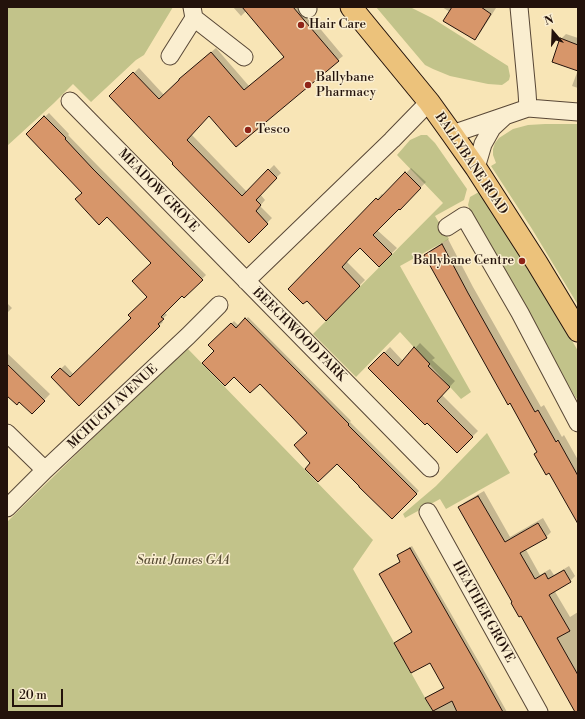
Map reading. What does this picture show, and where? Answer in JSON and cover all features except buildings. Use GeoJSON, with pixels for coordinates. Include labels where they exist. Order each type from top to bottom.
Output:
{"type":"FeatureCollection","features":[{"type":"Feature","properties":{"kind":"main road","name":"BALLYBANE ROAD"},"geometry":{"type":"LineString","coordinates":[[351,7],[428,102],[476,168],[537,263],[578,331]]}},
{"type":"Feature","properties":{"kind":"street"},"geometry":{"type":"LineString","coordinates":[[519,7],[528,108]]}},
{"type":"Feature","properties":{"kind":"street"},"geometry":{"type":"LineString","coordinates":[[170,56],[193,12],[244,57]]}},
{"type":"Feature","properties":{"kind":"street","name":"MEADOW GROVE"},"geometry":{"type":"LineString","coordinates":[[70,101],[246,281]]}},
{"type":"Feature","properties":{"kind":"street","name":"BEECHWOOD PARK"},"geometry":{"type":"LineString","coordinates":[[428,102],[392,140],[246,281],[430,468]]}},
{"type":"Feature","properties":{"kind":"street"},"geometry":{"type":"LineString","coordinates":[[452,134],[528,108],[578,112]]}},
{"type":"Feature","properties":{"kind":"street"},"geometry":{"type":"LineString","coordinates":[[476,168],[483,144],[492,128],[506,115]]}},
{"type":"Feature","properties":{"kind":"street"},"geometry":{"type":"LineString","coordinates":[[447,227],[464,216],[520,313],[578,420]]}},
{"type":"Feature","properties":{"kind":"street","name":"MCHUGH AVENUE"},"geometry":{"type":"LineString","coordinates":[[7,508],[219,305]]}},
{"type":"Feature","properties":{"kind":"street"},"geometry":{"type":"LineString","coordinates":[[7,433],[45,470]]}},
{"type":"Feature","properties":{"kind":"street","name":"HEATHER GROVE"},"geometry":{"type":"LineString","coordinates":[[428,512],[539,712]]}},
{"type":"Feature","properties":{"kind":"green space"},"geometry":{"type":"Polygon","coordinates":[[[7,7],[173,7],[144,55],[136,60],[91,102],[73,84],[7,146],[7,7]]]}},
{"type":"Feature","properties":{"kind":"green space"},"geometry":{"type":"Polygon","coordinates":[[[376,7],[410,7],[432,18],[508,66],[510,76],[509,80],[502,85],[488,84],[450,76],[425,65],[376,7]]]}},
{"type":"Feature","properties":{"kind":"green space"},"geometry":{"type":"Polygon","coordinates":[[[578,124],[578,305],[532,229],[491,166],[496,163],[493,155],[493,149],[499,138],[513,129],[528,125],[578,124]]]}},
{"type":"Feature","properties":{"kind":"green space"},"geometry":{"type":"Polygon","coordinates":[[[421,135],[427,135],[435,143],[467,189],[464,200],[435,216],[449,239],[400,266],[471,392],[461,399],[400,332],[356,377],[313,334],[443,203],[397,155],[410,140],[421,135]]]}},
{"type":"Feature","properties":{"kind":"green space"},"geometry":{"type":"Polygon","coordinates":[[[479,192],[527,263],[578,351],[578,399],[555,363],[470,210],[468,205],[470,197],[479,192]]]}},
{"type":"Feature","properties":{"kind":"green space","name":"Saint James GAA"},"geometry":{"type":"Polygon","coordinates":[[[188,349],[373,540],[353,569],[433,712],[7,712],[7,522],[174,359],[188,349]]]}},
{"type":"Feature","properties":{"kind":"green space"},"geometry":{"type":"Polygon","coordinates":[[[487,433],[510,473],[446,509],[440,499],[405,518],[403,514],[436,486],[487,433]]]}},
{"type":"Feature","properties":{"kind":"place","name":"Hair Care"},"geometry":{"type":"Point","coordinates":[301,25]}},
{"type":"Feature","properties":{"kind":"place","name":"Ballybane Pharmacy"},"geometry":{"type":"Point","coordinates":[308,85]}},
{"type":"Feature","properties":{"kind":"place","name":"Tesco"},"geometry":{"type":"Point","coordinates":[248,130]}},
{"type":"Feature","properties":{"kind":"place","name":"Ballybane Centre"},"geometry":{"type":"Point","coordinates":[522,261]}}]}
